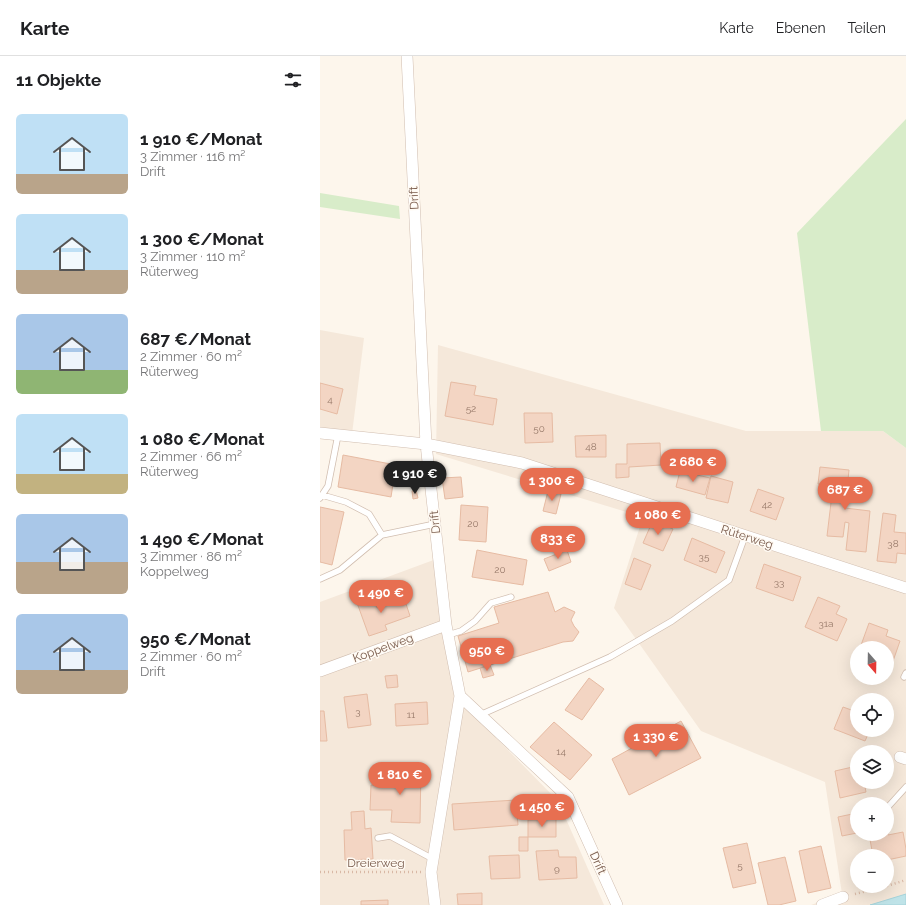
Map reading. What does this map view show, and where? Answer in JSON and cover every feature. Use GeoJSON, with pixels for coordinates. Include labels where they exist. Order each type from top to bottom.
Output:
{"type":"FeatureCollection","features":[{"type":"Feature","properties":{"kind":"street","name":"Drift"},"geometry":{"type":"LineString","coordinates":[[407,56],[426,444],[447,630],[460,696],[568,797],[617,905]]}},
{"type":"Feature","properties":{"kind":"street","name":"Rüterweg"},"geometry":{"type":"LineString","coordinates":[[320,433],[426,444],[522,463],[906,588]]}},
{"type":"Feature","properties":{"kind":"street","name":"Koppelweg"},"geometry":{"type":"LineString","coordinates":[[320,671],[447,630]]}},
{"type":"Feature","properties":{"kind":"street"},"geometry":{"type":"LineString","coordinates":[[435,905],[431,872],[460,696]]}},
{"type":"Feature","properties":{"kind":"street"},"geometry":{"type":"LineString","coordinates":[[822,905],[843,897]]}},
{"type":"Feature","properties":{"kind":"lane"},"geometry":{"type":"LineString","coordinates":[[338,435],[328,486],[321,496],[346,502],[369,514],[382,534]]}},
{"type":"Feature","properties":{"kind":"lane"},"geometry":{"type":"LineString","coordinates":[[320,579],[340,570],[382,534],[435,524]]}},
{"type":"Feature","properties":{"kind":"lane"},"geometry":{"type":"LineString","coordinates":[[480,715],[610,657],[672,621],[729,580],[745,536]]}},
{"type":"Feature","properties":{"kind":"lane"},"geometry":{"type":"LineString","coordinates":[[447,630],[461,631],[475,621],[491,603],[511,597]]}},
{"type":"Feature","properties":{"kind":"lane"},"geometry":{"type":"LineString","coordinates":[[894,800],[906,787]]}},
{"type":"Feature","properties":{"kind":"lane"},"geometry":{"type":"LineString","coordinates":[[378,838],[390,836],[433,859]]}},
{"type":"Feature","properties":{"kind":"path","name":"Dreierweg"},"geometry":{"type":"LineString","coordinates":[[320,872],[431,872]]}},
{"type":"Feature","properties":{"kind":"path"},"geometry":{"type":"LineString","coordinates":[[894,884],[906,880]]}},
{"type":"Feature","properties":{"kind":"path"},"geometry":{"type":"LineString","coordinates":[[843,897],[859,893]]}},
{"type":"Feature","properties":{"kind":"shaded area"},"geometry":{"type":"Polygon","coordinates":[[[320,330],[364,338],[351,442],[320,438],[320,330]]]}},
{"type":"Feature","properties":{"kind":"shaded area"},"geometry":{"type":"Polygon","coordinates":[[[438,345],[746,431],[883,431],[906,448],[906,905],[811,905],[842,894],[825,782],[701,731],[614,608],[643,517],[436,454],[438,345]]]}},
{"type":"Feature","properties":{"kind":"shaded area"},"geometry":{"type":"Polygon","coordinates":[[[439,558],[441,627],[454,695],[558,801],[604,905],[320,905],[320,602],[439,558]]]}},
{"type":"Feature","properties":{"kind":"green space"},"geometry":{"type":"Polygon","coordinates":[[[906,119],[906,448],[883,431],[821,431],[797,233],[906,119]]]}},
{"type":"Feature","properties":{"kind":"green space"},"geometry":{"type":"Polygon","coordinates":[[[320,193],[399,206],[400,219],[320,207],[320,193]]]}},
{"type":"Feature","properties":{"kind":"water"},"geometry":{"type":"Polygon","coordinates":[[[906,894],[906,905],[870,905],[906,894]]]}},
{"type":"Feature","properties":{"kind":"building"},"geometry":{"type":"Polygon","coordinates":[[[451,382],[476,386],[474,395],[497,399],[493,425],[445,416],[451,382]]]}},
{"type":"Feature","properties":{"kind":"building"},"geometry":{"type":"Polygon","coordinates":[[[320,383],[343,389],[337,414],[320,409],[320,383]]]}},
{"type":"Feature","properties":{"kind":"building"},"geometry":{"type":"Polygon","coordinates":[[[524,413],[552,413],[553,442],[525,443],[524,413]]]}},
{"type":"Feature","properties":{"kind":"building"},"geometry":{"type":"Polygon","coordinates":[[[606,435],[606,457],[576,457],[575,436],[606,435]]]}},
{"type":"Feature","properties":{"kind":"building"},"geometry":{"type":"Polygon","coordinates":[[[660,443],[661,465],[629,467],[629,477],[616,478],[616,464],[627,464],[627,444],[660,443]]]}},
{"type":"Feature","properties":{"kind":"building"},"geometry":{"type":"Polygon","coordinates":[[[343,455],[396,465],[391,497],[338,487],[343,455]]]}},
{"type":"Feature","properties":{"kind":"building"},"geometry":{"type":"Polygon","coordinates":[[[820,467],[849,470],[845,508],[870,511],[866,552],[846,550],[849,523],[845,522],[843,537],[827,536],[833,486],[818,484],[820,467]]]}},
{"type":"Feature","properties":{"kind":"building"},"geometry":{"type":"Polygon","coordinates":[[[680,471],[710,478],[705,495],[676,487],[680,471]]]}},
{"type":"Feature","properties":{"kind":"building"},"geometry":{"type":"Polygon","coordinates":[[[711,476],[733,482],[728,503],[706,498],[711,476]]]}},
{"type":"Feature","properties":{"kind":"building"},"geometry":{"type":"Polygon","coordinates":[[[461,477],[463,497],[445,499],[442,478],[461,477]]]}},
{"type":"Feature","properties":{"kind":"building"},"geometry":{"type":"Polygon","coordinates":[[[758,489],[784,498],[776,520],[750,511],[758,489]]]}},
{"type":"Feature","properties":{"kind":"building"},"geometry":{"type":"Polygon","coordinates":[[[416,490],[418,498],[413,499],[412,491],[416,490]]]}},
{"type":"Feature","properties":{"kind":"building"},"geometry":{"type":"Polygon","coordinates":[[[548,491],[561,494],[556,514],[543,511],[548,491]]]}},
{"type":"Feature","properties":{"kind":"building"},"geometry":{"type":"Polygon","coordinates":[[[461,505],[488,507],[486,542],[459,540],[461,505]]]}},
{"type":"Feature","properties":{"kind":"building"},"geometry":{"type":"Polygon","coordinates":[[[320,507],[344,512],[332,565],[320,562],[320,507]]]}},
{"type":"Feature","properties":{"kind":"building"},"geometry":{"type":"Polygon","coordinates":[[[883,513],[896,515],[894,532],[906,533],[906,554],[897,553],[896,563],[877,561],[883,513]]]}},
{"type":"Feature","properties":{"kind":"building"},"geometry":{"type":"Polygon","coordinates":[[[653,520],[673,529],[663,551],[643,543],[653,520]]]}},
{"type":"Feature","properties":{"kind":"building"},"geometry":{"type":"Polygon","coordinates":[[[692,538],[725,552],[716,573],[684,560],[692,538]]]}},
{"type":"Feature","properties":{"kind":"building"},"geometry":{"type":"Polygon","coordinates":[[[477,550],[527,560],[523,585],[472,577],[477,550]]]}},
{"type":"Feature","properties":{"kind":"building"},"geometry":{"type":"Polygon","coordinates":[[[567,550],[571,562],[549,571],[544,559],[567,550]]]}},
{"type":"Feature","properties":{"kind":"building"},"geometry":{"type":"Polygon","coordinates":[[[634,558],[651,565],[641,590],[625,584],[634,558]]]}},
{"type":"Feature","properties":{"kind":"building"},"geometry":{"type":"Polygon","coordinates":[[[764,564],[801,577],[793,601],[756,588],[764,564]]]}},
{"type":"Feature","properties":{"kind":"building"},"geometry":{"type":"Polygon","coordinates":[[[548,592],[555,612],[564,607],[575,612],[571,620],[579,632],[573,641],[563,642],[468,672],[458,636],[499,623],[494,607],[548,592]]]}},
{"type":"Feature","properties":{"kind":"building"},"geometry":{"type":"Polygon","coordinates":[[[372,594],[377,608],[404,598],[410,616],[385,625],[387,630],[369,636],[356,600],[372,594]]]}},
{"type":"Feature","properties":{"kind":"building"},"geometry":{"type":"Polygon","coordinates":[[[818,597],[840,606],[836,614],[847,619],[837,641],[805,627],[818,597]]]}},
{"type":"Feature","properties":{"kind":"building"},"geometry":{"type":"Polygon","coordinates":[[[869,623],[888,630],[886,636],[900,641],[894,658],[894,641],[863,641],[869,623]]]}},
{"type":"Feature","properties":{"kind":"building"},"geometry":{"type":"Polygon","coordinates":[[[490,665],[494,675],[483,678],[480,668],[490,665]]]}},
{"type":"Feature","properties":{"kind":"building"},"geometry":{"type":"Polygon","coordinates":[[[397,675],[398,687],[387,688],[385,676],[397,675]]]}},
{"type":"Feature","properties":{"kind":"building"},"geometry":{"type":"Polygon","coordinates":[[[589,678],[604,689],[582,720],[565,710],[589,678]]]}},
{"type":"Feature","properties":{"kind":"building"},"geometry":{"type":"Polygon","coordinates":[[[367,694],[371,725],[348,728],[344,697],[367,694]]]}},
{"type":"Feature","properties":{"kind":"building"},"geometry":{"type":"Polygon","coordinates":[[[427,702],[428,724],[396,726],[395,704],[427,702]]]}},
{"type":"Feature","properties":{"kind":"building"},"geometry":{"type":"Polygon","coordinates":[[[843,707],[850,710],[850,735],[834,729],[843,707]]]}},
{"type":"Feature","properties":{"kind":"building"},"geometry":{"type":"Polygon","coordinates":[[[320,711],[324,711],[327,741],[320,741],[320,711]]]}},
{"type":"Feature","properties":{"kind":"building"},"geometry":{"type":"Polygon","coordinates":[[[681,721],[701,758],[629,795],[612,759],[681,721]]]}},
{"type":"Feature","properties":{"kind":"building"},"geometry":{"type":"Polygon","coordinates":[[[554,722],[592,755],[570,780],[530,747],[554,722]]]}},
{"type":"Feature","properties":{"kind":"building"},"geometry":{"type":"Polygon","coordinates":[[[855,737],[867,737],[865,741],[855,737]]]}},
{"type":"Feature","properties":{"kind":"building"},"geometry":{"type":"Polygon","coordinates":[[[395,768],[421,769],[420,823],[391,822],[392,810],[370,810],[371,785],[394,786],[395,768]]]}},
{"type":"Feature","properties":{"kind":"building"},"geometry":{"type":"Polygon","coordinates":[[[850,768],[850,789],[865,789],[866,792],[840,798],[835,771],[850,768]]]}},
{"type":"Feature","properties":{"kind":"building"},"geometry":{"type":"Polygon","coordinates":[[[516,800],[518,825],[454,830],[452,804],[516,800]]]}},
{"type":"Feature","properties":{"kind":"building"},"geometry":{"type":"Polygon","coordinates":[[[364,811],[365,829],[371,828],[373,859],[345,860],[344,830],[352,830],[351,812],[364,811]]]}},
{"type":"Feature","properties":{"kind":"building"},"geometry":{"type":"Polygon","coordinates":[[[850,814],[850,834],[842,836],[838,817],[850,814]]]}},
{"type":"Feature","properties":{"kind":"building"},"geometry":{"type":"Polygon","coordinates":[[[556,819],[556,837],[528,837],[528,820],[556,819]]]}},
{"type":"Feature","properties":{"kind":"building"},"geometry":{"type":"Polygon","coordinates":[[[903,832],[906,856],[894,859],[894,849],[872,849],[870,841],[894,841],[894,834],[903,832]]]}},
{"type":"Feature","properties":{"kind":"building"},"geometry":{"type":"Polygon","coordinates":[[[519,837],[528,837],[528,851],[519,851],[519,837]]]}},
{"type":"Feature","properties":{"kind":"building"},"geometry":{"type":"Polygon","coordinates":[[[747,843],[756,883],[733,888],[723,848],[747,843]]]}},
{"type":"Feature","properties":{"kind":"building"},"geometry":{"type":"Polygon","coordinates":[[[821,846],[831,888],[808,893],[799,851],[821,846]]]}},
{"type":"Feature","properties":{"kind":"building"},"geometry":{"type":"Polygon","coordinates":[[[558,850],[559,857],[576,857],[577,878],[539,880],[536,851],[558,850]]]}},
{"type":"Feature","properties":{"kind":"building"},"geometry":{"type":"Polygon","coordinates":[[[519,855],[520,878],[491,879],[489,856],[519,855]]]}},
{"type":"Feature","properties":{"kind":"building"},"geometry":{"type":"Polygon","coordinates":[[[785,857],[796,901],[779,905],[768,905],[758,863],[785,857]]]}},
{"type":"Feature","properties":{"kind":"building"},"geometry":{"type":"Polygon","coordinates":[[[482,893],[482,905],[458,905],[457,894],[482,893]]]}},
{"type":"Feature","properties":{"kind":"building"},"geometry":{"type":"Polygon","coordinates":[[[388,900],[388,905],[361,905],[361,901],[388,900]]]}}]}
